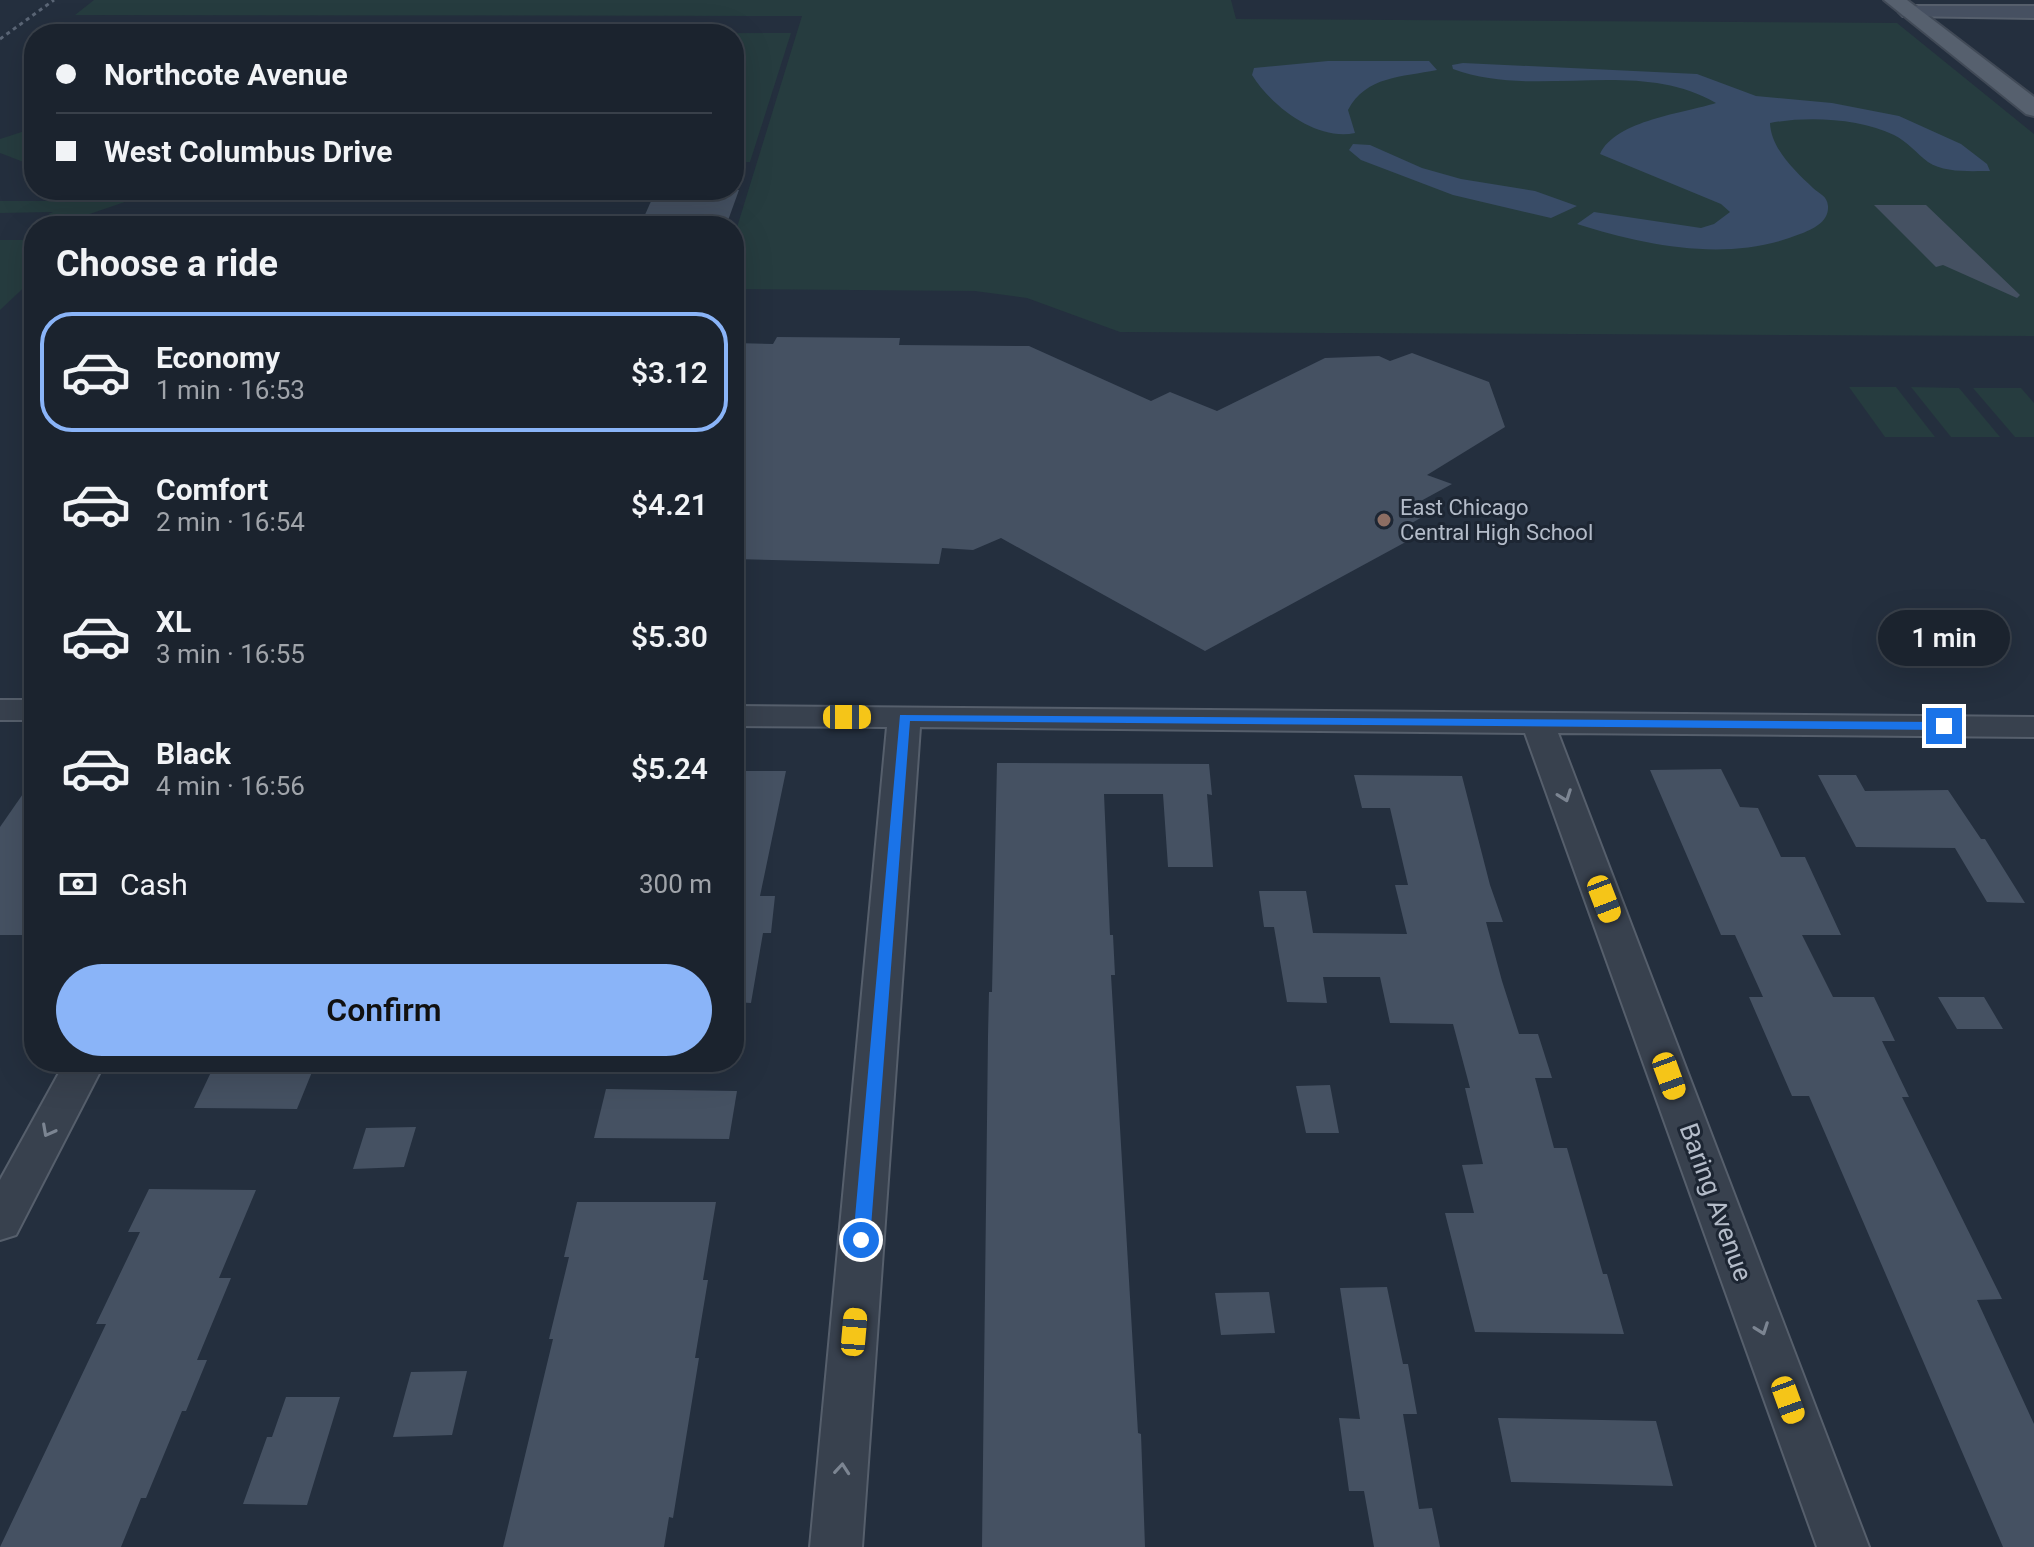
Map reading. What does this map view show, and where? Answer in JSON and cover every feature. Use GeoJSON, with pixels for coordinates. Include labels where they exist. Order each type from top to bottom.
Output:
{"type":"FeatureCollection","features":[{"type":"Feature","properties":{"kind":"main road"},"geometry":{"type":"LineString","coordinates":[[1902,6],[2034,109]]}},
{"type":"Feature","properties":{"kind":"street"},"geometry":{"type":"LineString","coordinates":[[1902,6],[2034,12]]}},
{"type":"Feature","properties":{"kind":"street"},"geometry":{"type":"LineString","coordinates":[[0,710],[24,710]]}},
{"type":"Feature","properties":{"kind":"street"},"geometry":{"type":"LineString","coordinates":[[744,716],[2034,727]]}},
{"type":"Feature","properties":{"kind":"street"},"geometry":{"type":"LineString","coordinates":[[836,1547],[904,717]]}},
{"type":"Feature","properties":{"kind":"street","name":"Baring Avenue"},"geometry":{"type":"LineString","coordinates":[[1538,723],[1843,1547]]}},
{"type":"Feature","properties":{"kind":"street"},"geometry":{"type":"LineString","coordinates":[[0,1222],[80,1072]]}},
{"type":"Feature","properties":{"kind":"green space"},"geometry":{"type":"Polygon","coordinates":[[[94,0],[1231,0],[1236,19],[1897,23],[2034,134],[2034,336],[1120,332],[1027,298],[975,291],[744,289],[744,216],[740,216],[802,16],[75,15],[94,0]]]}},
{"type":"Feature","properties":{"kind":"green space"},"geometry":{"type":"Polygon","coordinates":[[[744,33],[791,33],[750,162],[744,162],[744,33]]]}},
{"type":"Feature","properties":{"kind":"green space"},"geometry":{"type":"Polygon","coordinates":[[[24,131],[24,162],[0,153],[0,139],[24,131]]]}},
{"type":"Feature","properties":{"kind":"green space"},"geometry":{"type":"Polygon","coordinates":[[[131,200],[84,216],[48,214],[53,212],[0,213],[0,201],[131,200]]]}},
{"type":"Feature","properties":{"kind":"green space"},"geometry":{"type":"Polygon","coordinates":[[[0,240],[24,240],[24,287],[0,310],[0,240]]]}},
{"type":"Feature","properties":{"kind":"green space"},"geometry":{"type":"Polygon","coordinates":[[[1849,387],[1896,387],[1935,437],[1885,437],[1849,387]]]}},
{"type":"Feature","properties":{"kind":"green space"},"geometry":{"type":"Polygon","coordinates":[[[1911,387],[1959,388],[2000,437],[1951,437],[1911,387]]]}},
{"type":"Feature","properties":{"kind":"green space"},"geometry":{"type":"Polygon","coordinates":[[[1973,388],[2021,388],[2034,403],[2034,437],[2015,437],[1973,388]]]}},
{"type":"Feature","properties":{"kind":"water"},"geometry":{"type":"Polygon","coordinates":[[[1328,61],[1429,61],[1437,70],[1386,80],[1365,90],[1348,110],[1355,133],[1340,134],[1311,127],[1283,110],[1252,75],[1254,68],[1328,61]]]}},
{"type":"Feature","properties":{"kind":"water"},"geometry":{"type":"Polygon","coordinates":[[[1463,63],[1697,74],[1756,96],[1832,103],[1899,116],[1961,144],[1987,164],[1990,171],[1958,171],[1934,166],[1899,138],[1865,125],[1816,119],[1770,123],[1771,133],[1785,159],[1826,199],[1828,212],[1819,224],[1773,243],[1745,248],[1688,248],[1631,239],[1577,224],[1594,212],[1701,228],[1714,224],[1730,212],[1721,204],[1600,154],[1608,142],[1636,126],[1716,103],[1685,90],[1653,83],[1620,80],[1518,81],[1453,69],[1452,65],[1463,63]]]}},
{"type":"Feature","properties":{"kind":"water"},"geometry":{"type":"Polygon","coordinates":[[[1353,144],[1370,145],[1422,168],[1461,179],[1535,191],[1577,206],[1551,218],[1453,195],[1361,160],[1349,150],[1353,144]]]}},
{"type":"Feature","properties":{"kind":"building"},"geometry":{"type":"Polygon","coordinates":[[[652,200],[735,200],[730,216],[644,216],[652,200]]]}},
{"type":"Feature","properties":{"kind":"building"},"geometry":{"type":"Polygon","coordinates":[[[1874,205],[1926,205],[2020,295],[2017,298],[1943,265],[1936,267],[1874,205]]]}},
{"type":"Feature","properties":{"kind":"building","name":"East Chicago Central High School"},"geometry":{"type":"Polygon","coordinates":[[[777,337],[900,338],[899,345],[1029,346],[1151,401],[1170,392],[1217,411],[1325,358],[1379,356],[1390,361],[1412,353],[1489,382],[1505,427],[1427,475],[1452,484],[1419,502],[1436,509],[1398,531],[1413,538],[1205,651],[1001,538],[973,550],[942,548],[939,564],[744,559],[744,343],[773,344],[777,337]]]}},
{"type":"Feature","properties":{"kind":"building"},"geometry":{"type":"Polygon","coordinates":[[[997,763],[1209,764],[1212,795],[1207,794],[1213,867],[1168,867],[1163,794],[1104,794],[1110,935],[1113,935],[1115,975],[1111,975],[1138,1433],[1141,1434],[1145,1547],[982,1547],[988,1036],[989,992],[992,992],[997,763]]]}},
{"type":"Feature","properties":{"kind":"building"},"geometry":{"type":"Polygon","coordinates":[[[1721,769],[1740,807],[1758,808],[1781,857],[1805,857],[1841,935],[1802,935],[1833,997],[1874,997],[1895,1041],[1882,1041],[1909,1097],[1902,1097],[2002,1299],[1977,1300],[2034,1424],[2034,1547],[2003,1547],[1809,1096],[1792,1096],[1749,997],[1763,997],[1735,935],[1721,935],[1650,770],[1721,769]]]}},
{"type":"Feature","properties":{"kind":"building"},"geometry":{"type":"Polygon","coordinates":[[[744,771],[786,771],[760,896],[775,896],[771,933],[763,933],[751,1003],[744,1003],[744,771]]]}},
{"type":"Feature","properties":{"kind":"building"},"geometry":{"type":"Polygon","coordinates":[[[1354,775],[1462,776],[1490,885],[1503,922],[1486,922],[1502,981],[1519,1034],[1538,1034],[1552,1078],[1535,1078],[1554,1148],[1567,1148],[1603,1274],[1607,1274],[1624,1334],[1475,1332],[1445,1213],[1474,1213],[1462,1165],[1483,1164],[1465,1088],[1470,1088],[1453,1024],[1390,1023],[1380,977],[1323,977],[1327,1003],[1287,1002],[1274,927],[1264,927],[1259,891],[1306,891],[1313,933],[1407,934],[1395,885],[1408,885],[1390,808],[1362,808],[1354,775]]]}},
{"type":"Feature","properties":{"kind":"building"},"geometry":{"type":"Polygon","coordinates":[[[1818,775],[1856,775],[1865,791],[1948,790],[1981,839],[1985,839],[2025,903],[1987,902],[1955,848],[1856,847],[1818,775]]]}},
{"type":"Feature","properties":{"kind":"building"},"geometry":{"type":"Polygon","coordinates":[[[24,792],[23,935],[0,935],[0,827],[24,792]]]}},
{"type":"Feature","properties":{"kind":"building"},"geometry":{"type":"Polygon","coordinates":[[[1938,997],[1984,997],[2003,1029],[1957,1029],[1938,997]]]}},
{"type":"Feature","properties":{"kind":"building"},"geometry":{"type":"Polygon","coordinates":[[[211,1072],[312,1072],[297,1109],[194,1108],[211,1072]]]}},
{"type":"Feature","properties":{"kind":"building"},"geometry":{"type":"Polygon","coordinates":[[[1330,1085],[1339,1133],[1306,1133],[1296,1086],[1330,1085]]]}},
{"type":"Feature","properties":{"kind":"building"},"geometry":{"type":"Polygon","coordinates":[[[606,1089],[737,1091],[729,1139],[594,1138],[606,1089]]]}},
{"type":"Feature","properties":{"kind":"building"},"geometry":{"type":"Polygon","coordinates":[[[416,1127],[404,1167],[353,1169],[366,1128],[416,1127]]]}},
{"type":"Feature","properties":{"kind":"building"},"geometry":{"type":"Polygon","coordinates":[[[149,1189],[256,1190],[219,1278],[231,1278],[197,1360],[207,1360],[186,1411],[182,1411],[146,1498],[141,1498],[121,1547],[0,1547],[106,1324],[96,1324],[140,1232],[128,1232],[149,1189]]]}},
{"type":"Feature","properties":{"kind":"building"},"geometry":{"type":"Polygon","coordinates":[[[577,1202],[716,1202],[703,1280],[708,1280],[695,1358],[699,1358],[673,1518],[669,1517],[664,1547],[503,1547],[553,1339],[549,1339],[569,1257],[564,1257],[577,1202]]]}},
{"type":"Feature","properties":{"kind":"building"},"geometry":{"type":"Polygon","coordinates":[[[1387,1287],[1403,1364],[1408,1364],[1417,1414],[1403,1414],[1419,1509],[1432,1508],[1440,1547],[1374,1547],[1364,1491],[1349,1491],[1339,1418],[1360,1419],[1340,1288],[1387,1287]]]}},
{"type":"Feature","properties":{"kind":"building"},"geometry":{"type":"Polygon","coordinates":[[[1269,1292],[1275,1333],[1221,1335],[1215,1293],[1269,1292]]]}},
{"type":"Feature","properties":{"kind":"building"},"geometry":{"type":"Polygon","coordinates":[[[467,1371],[452,1435],[393,1437],[411,1372],[467,1371]]]}},
{"type":"Feature","properties":{"kind":"building"},"geometry":{"type":"Polygon","coordinates":[[[286,1397],[340,1397],[307,1505],[243,1504],[267,1437],[272,1437],[286,1397]]]}},
{"type":"Feature","properties":{"kind":"building"},"geometry":{"type":"Polygon","coordinates":[[[1498,1418],[1656,1421],[1673,1486],[1511,1482],[1498,1418]]]}},
{"type":"Feature","properties":{"kind":"railway"},"geometry":{"type":"LineString","coordinates":[[0,39],[54,0]]}},
{"type":"Feature","properties":{"kind":"place","name":"East Chicago Central High School"},"geometry":{"type":"Point","coordinates":[1384,520]}},
{"type":"Feature","properties":{"kind":"route"},"geometry":{"type":"LineString","coordinates":[[861,1240],[904,717],[1944,726]]}}]}
